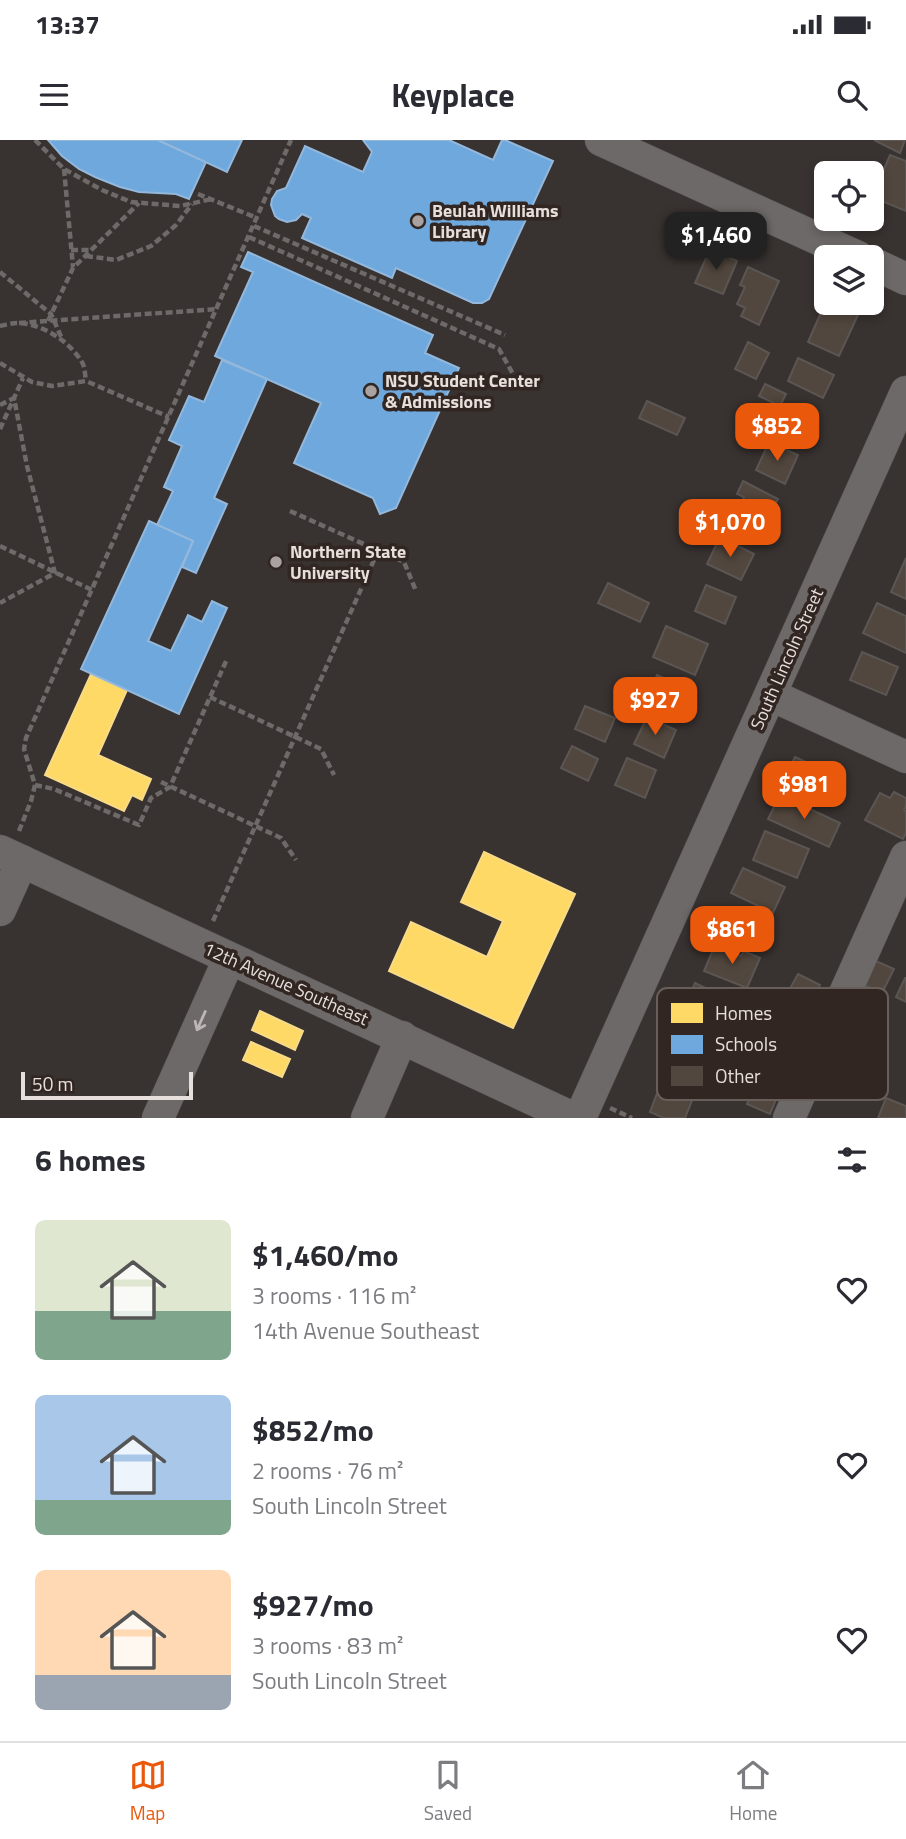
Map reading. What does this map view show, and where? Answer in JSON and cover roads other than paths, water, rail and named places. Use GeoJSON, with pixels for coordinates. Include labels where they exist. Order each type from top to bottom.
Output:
{"type":"FeatureCollection","features":[{"type":"Feature","properties":{"kind":"street"},"geometry":{"type":"LineString","coordinates":[[601,140],[833,245]]}},
{"type":"Feature","properties":{"kind":"street"},"geometry":{"type":"LineString","coordinates":[[884,269],[906,279]]}},
{"type":"Feature","properties":{"kind":"street","name":"South Lincoln Street"},"geometry":{"type":"LineString","coordinates":[[580,1118],[906,392]]}},
{"type":"Feature","properties":{"kind":"street"},"geometry":{"type":"LineString","coordinates":[[771,695],[906,757]]}},
{"type":"Feature","properties":{"kind":"street"},"geometry":{"type":"LineString","coordinates":[[0,910],[10,856]]}},
{"type":"Feature","properties":{"kind":"street","name":"12th Avenue Southeast"},"geometry":{"type":"LineString","coordinates":[[10,856],[573,1118]]}},
{"type":"Feature","properties":{"kind":"street"},"geometry":{"type":"LineString","coordinates":[[847,988],[906,857]]}},
{"type":"Feature","properties":{"kind":"street"},"geometry":{"type":"LineString","coordinates":[[158,1118],[229,959]]}},
{"type":"Feature","properties":{"kind":"street"},"geometry":{"type":"LineString","coordinates":[[368,1118],[402,1037]]}},
{"type":"Feature","properties":{"kind":"street"},"geometry":{"type":"LineString","coordinates":[[789,1118],[797,1100]]}},
{"type":"Feature","properties":{"kind":"place","name":"Beulah Williams Library"},"geometry":{"type":"Point","coordinates":[418,221]}},
{"type":"Feature","properties":{"kind":"place","name":"NSU Student Center & Admissions"},"geometry":{"type":"Point","coordinates":[371,391]}},
{"type":"Feature","properties":{"kind":"place","name":"Northern State University"},"geometry":{"type":"Point","coordinates":[276,562]}}]}
